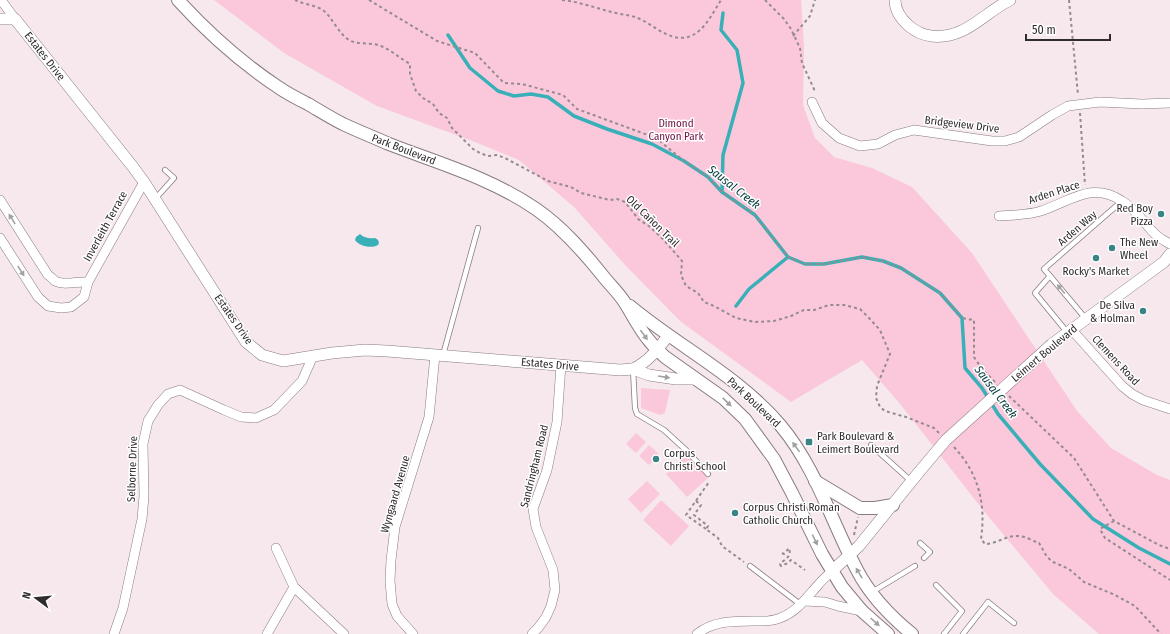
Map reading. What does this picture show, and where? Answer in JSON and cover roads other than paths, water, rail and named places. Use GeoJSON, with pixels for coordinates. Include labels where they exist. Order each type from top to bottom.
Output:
{"type":"FeatureCollection","features":[{"type":"Feature","properties":{"kind":"main road","name":"Park Boulevard"},"geometry":{"type":"LineString","coordinates":[[178,0],[203,26],[240,59],[279,88],[343,124],[491,183],[514,195],[556,224],[573,241],[624,302],[640,329],[657,351],[723,398],[745,419],[774,458],[832,571],[862,611],[888,634]]}},
{"type":"Feature","properties":{"kind":"main road","name":"Park Boulevard"},"geometry":{"type":"LineString","coordinates":[[624,302],[668,336],[724,374],[743,389],[781,426],[801,454],[857,571],[887,612],[910,634]]}},
{"type":"Feature","properties":{"kind":"main road"},"geometry":{"type":"LineString","coordinates":[[815,481],[860,508],[876,508],[892,505]]}},
{"type":"Feature","properties":{"kind":"street","name":"Estates Drive"},"geometry":{"type":"LineString","coordinates":[[1,0],[144,182],[246,342],[262,355],[283,361],[332,353],[365,350],[634,370],[649,375],[676,379],[696,379]]}},
{"type":"Feature","properties":{"kind":"street"},"geometry":{"type":"LineString","coordinates":[[895,0],[895,5],[902,19],[913,29],[927,35],[942,37],[959,32],[976,23],[1010,0]]}},
{"type":"Feature","properties":{"kind":"street"},"geometry":{"type":"LineString","coordinates":[[0,19],[16,19]]}},
{"type":"Feature","properties":{"kind":"street","name":"Bridgeview Drive"},"geometry":{"type":"LineString","coordinates":[[812,102],[822,123],[839,138],[860,146],[878,144],[895,136],[914,130],[1005,141],[1019,137],[1068,106],[1100,102],[1142,104],[1170,103]]}},
{"type":"Feature","properties":{"kind":"street","name":"Inverleith Terrace"},"geometry":{"type":"LineString","coordinates":[[0,238],[38,297],[48,306],[61,308],[71,307],[84,297],[88,282],[144,182]]}},
{"type":"Feature","properties":{"kind":"street","name":"Arden Place"},"geometry":{"type":"LineString","coordinates":[[999,216],[1032,213],[1079,195],[1101,192],[1122,201],[1134,210],[1156,235],[1170,244]]}},
{"type":"Feature","properties":{"kind":"street"},"geometry":{"type":"LineString","coordinates":[[0,200],[48,275],[56,281],[68,283],[81,281],[88,282]]}},
{"type":"Feature","properties":{"kind":"street","name":"Leimert Boulevard"},"geometry":{"type":"LineString","coordinates":[[832,571],[859,546],[946,440],[1052,344],[1164,262],[1170,254]]}},
{"type":"Feature","properties":{"kind":"street","name":"Clemens Road"},"geometry":{"type":"LineString","coordinates":[[1069,331],[1122,386],[1132,394],[1143,400],[1170,409]]}},
{"type":"Feature","properties":{"kind":"street"},"geometry":{"type":"LineString","coordinates":[[634,370],[657,351],[668,336]]}},
{"type":"Feature","properties":{"kind":"street","name":"Wyngaard Avenue"},"geometry":{"type":"LineString","coordinates":[[413,634],[397,616],[392,604],[390,581],[391,560],[395,527],[430,418],[439,355]]}},
{"type":"Feature","properties":{"kind":"street","name":"Selborne Drive"},"geometry":{"type":"LineString","coordinates":[[114,634],[123,608],[142,519],[144,496],[143,444],[148,421],[158,405],[168,394],[180,390],[241,417],[256,418],[274,410],[302,381],[313,356]]}},
{"type":"Feature","properties":{"kind":"street","name":"Sandringham Road"},"geometry":{"type":"LineString","coordinates":[[532,634],[546,617],[551,606],[555,590],[553,570],[536,527],[533,509],[547,470],[557,422],[561,365]]}},
{"type":"Feature","properties":{"kind":"street"},"geometry":{"type":"LineString","coordinates":[[276,548],[294,587],[344,634]]}},
{"type":"Feature","properties":{"kind":"street"},"geometry":{"type":"LineString","coordinates":[[697,634],[703,629],[721,622],[769,621],[780,618],[793,611],[802,603],[819,583],[832,571]]}},
{"type":"Feature","properties":{"kind":"street"},"geometry":{"type":"LineString","coordinates":[[267,634],[294,587]]}},
{"type":"Feature","properties":{"kind":"street"},"geometry":{"type":"LineString","coordinates":[[802,603],[825,602],[862,611]]}},
{"type":"Feature","properties":{"kind":"lane"},"geometry":{"type":"LineString","coordinates":[[155,199],[174,178],[165,170]]}},
{"type":"Feature","properties":{"kind":"lane","name":"Arden Way"},"geometry":{"type":"LineString","coordinates":[[1050,276],[1044,269],[1122,201]]}},
{"type":"Feature","properties":{"kind":"lane"},"geometry":{"type":"LineString","coordinates":[[439,355],[478,228]]}},
{"type":"Feature","properties":{"kind":"lane"},"geometry":{"type":"LineString","coordinates":[[1069,331],[1036,293],[1050,276],[1086,319]]}},
{"type":"Feature","properties":{"kind":"lane"},"geometry":{"type":"LineString","coordinates":[[634,370],[635,408],[637,414],[664,430],[687,451],[708,474]]}},
{"type":"Feature","properties":{"kind":"lane"},"geometry":{"type":"LineString","coordinates":[[871,445],[912,481]]}},
{"type":"Feature","properties":{"kind":"lane"},"geometry":{"type":"LineString","coordinates":[[920,543],[930,552],[924,558]]}},
{"type":"Feature","properties":{"kind":"lane"},"geometry":{"type":"LineString","coordinates":[[750,566],[802,603]]}},
{"type":"Feature","properties":{"kind":"lane"},"geometry":{"type":"LineString","coordinates":[[872,592],[915,566]]}},
{"type":"Feature","properties":{"kind":"lane"},"geometry":{"type":"LineString","coordinates":[[936,585],[962,611],[944,634]]}},
{"type":"Feature","properties":{"kind":"lane"},"geometry":{"type":"LineString","coordinates":[[963,634],[988,602],[1014,623]]}},
{"type":"Feature","properties":{"kind":"water"},"geometry":{"type":"Polygon","coordinates":[[[360,234],[367,238],[375,238],[378,240],[378,245],[369,247],[359,244],[355,240],[360,234]]]}},
{"type":"Feature","properties":{"kind":"waterway"},"geometry":{"type":"LineString","coordinates":[[722,192],[723,155],[743,83],[737,50],[721,30],[723,13]]}},
{"type":"Feature","properties":{"kind":"waterway","name":"Sausal Creek"},"geometry":{"type":"LineString","coordinates":[[448,35],[470,68],[498,91],[514,96],[531,94],[548,97],[574,116],[652,144],[684,161],[708,177],[722,192],[755,215],[788,257],[805,264],[824,264],[862,257],[883,261],[901,268],[940,293],[962,318],[965,368],[982,388],[998,414],[1040,464],[1093,519],[1139,548],[1170,564]]}},
{"type":"Feature","properties":{"kind":"waterway"},"geometry":{"type":"LineString","coordinates":[[736,306],[749,289],[788,257]]}},
{"type":"Feature","properties":{"kind":"place","name":"Red Boy Pizza"},"geometry":{"type":"Point","coordinates":[1161,214]}},
{"type":"Feature","properties":{"kind":"place","name":"The New Wheel"},"geometry":{"type":"Point","coordinates":[1112,248]}},
{"type":"Feature","properties":{"kind":"place","name":"Rocky's Market"},"geometry":{"type":"Point","coordinates":[1096,258]}},
{"type":"Feature","properties":{"kind":"place","name":"De Silva & Holman"},"geometry":{"type":"Point","coordinates":[1143,311]}},
{"type":"Feature","properties":{"kind":"place","name":"Park Boulevard & Leimert Boulevard"},"geometry":{"type":"Point","coordinates":[809,442]}},
{"type":"Feature","properties":{"kind":"place","name":"Corpus Christi School"},"geometry":{"type":"Point","coordinates":[656,459]}},
{"type":"Feature","properties":{"kind":"place","name":"Corpus Christi Roman Catholic Church"},"geometry":{"type":"Point","coordinates":[735,513]}},
{"type":"Feature","properties":{"kind":"park label","name":"Dimond Canyon Park"},"geometry":{"type":"Point","coordinates":[676,129]}}]}
